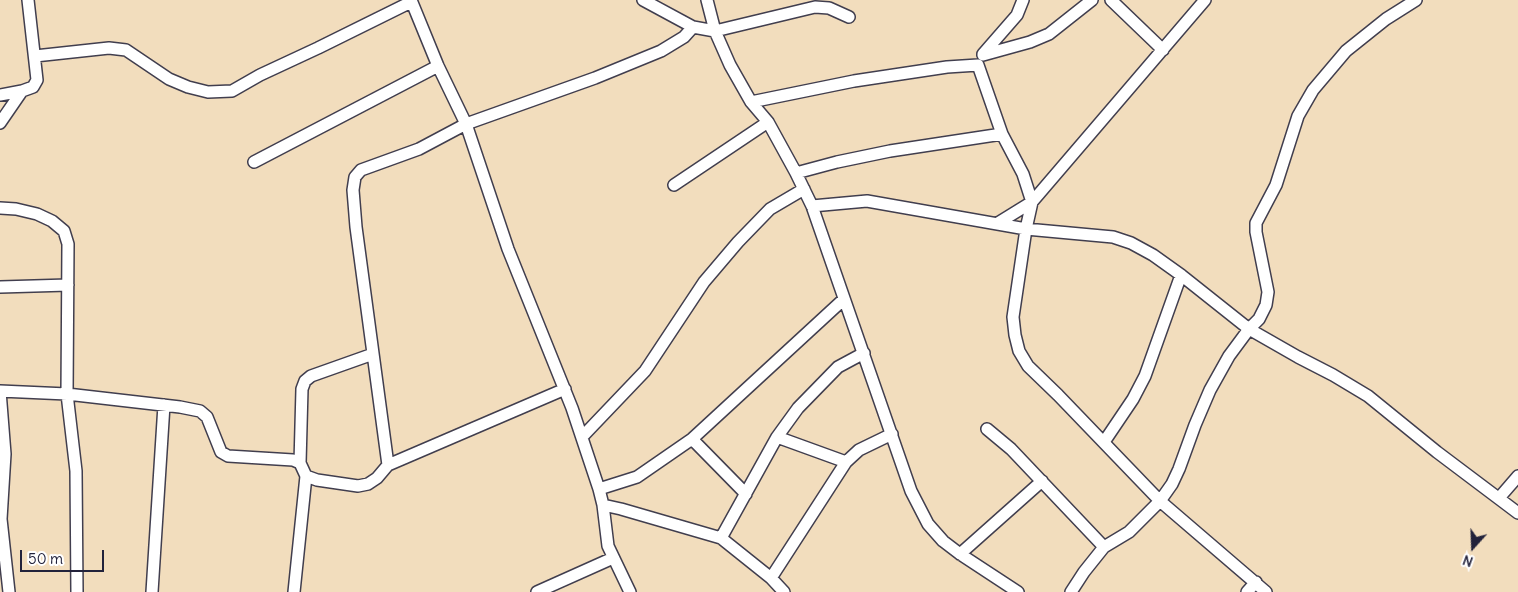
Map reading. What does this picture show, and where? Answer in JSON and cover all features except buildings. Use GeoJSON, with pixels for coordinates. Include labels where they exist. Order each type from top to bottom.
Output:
{"type":"FeatureCollection","features":[{"type":"Feature","properties":{"kind":"street"},"geometry":{"type":"LineString","coordinates":[[0,95],[22,92],[33,87],[37,80],[28,0]]}},
{"type":"Feature","properties":{"kind":"street"},"geometry":{"type":"LineString","coordinates":[[643,0],[693,27],[715,31],[815,7],[829,8],[849,17]]}},
{"type":"Feature","properties":{"kind":"street"},"geometry":{"type":"LineString","coordinates":[[707,0],[715,31],[730,65],[751,102],[768,122],[812,206],[911,491],[928,524],[943,541],[960,554],[1018,592]]}},
{"type":"Feature","properties":{"kind":"street"},"geometry":{"type":"LineString","coordinates":[[980,60],[1017,15],[1023,0]]}},
{"type":"Feature","properties":{"kind":"street"},"geometry":{"type":"LineString","coordinates":[[751,102],[854,81],[980,60],[1049,34],[1092,0]]}},
{"type":"Feature","properties":{"kind":"street"},"geometry":{"type":"LineString","coordinates":[[1111,0],[1163,50]]}},
{"type":"Feature","properties":{"kind":"street"},"geometry":{"type":"LineString","coordinates":[[998,223],[1032,202],[1204,0]]}},
{"type":"Feature","properties":{"kind":"street"},"geometry":{"type":"LineString","coordinates":[[1072,592],[1077,582],[1104,547],[1129,532],[1160,501],[1179,469],[1210,390],[1229,356],[1258,319],[1266,305],[1268,292],[1258,245],[1256,223],[1276,185],[1298,116],[1313,90],[1346,51],[1386,19],[1416,0]]}},
{"type":"Feature","properties":{"kind":"street"},"geometry":{"type":"LineString","coordinates":[[35,56],[109,48],[126,50],[169,78],[188,86],[208,92],[232,91],[260,75],[411,1],[438,66],[466,124],[508,249],[566,389],[599,489],[605,536],[613,558],[630,592]]}},
{"type":"Feature","properties":{"kind":"street"},"geometry":{"type":"LineString","coordinates":[[388,465],[356,227],[353,190],[355,177],[361,170],[419,149],[466,124],[595,78],[661,51],[684,37],[693,27]]}},
{"type":"Feature","properties":{"kind":"street"},"geometry":{"type":"LineString","coordinates":[[980,60],[1002,134],[1023,174],[1032,202],[1026,229],[1013,317],[1019,351],[1028,366],[1160,501],[1266,592]]}},
{"type":"Feature","properties":{"kind":"street"},"geometry":{"type":"LineString","coordinates":[[254,162],[438,66]]}},
{"type":"Feature","properties":{"kind":"street"},"geometry":{"type":"LineString","coordinates":[[0,123],[22,92]]}},
{"type":"Feature","properties":{"kind":"street"},"geometry":{"type":"LineString","coordinates":[[674,185],[768,122]]}},
{"type":"Feature","properties":{"kind":"street"},"geometry":{"type":"LineString","coordinates":[[796,173],[890,151],[1002,134]]}},
{"type":"Feature","properties":{"kind":"street"},"geometry":{"type":"LineString","coordinates":[[582,437],[646,372],[704,282],[738,242],[770,209],[804,189]]}},
{"type":"Feature","properties":{"kind":"street"},"geometry":{"type":"LineString","coordinates":[[812,206],[867,201],[1026,229],[1113,237],[1131,243],[1153,255],[1181,275],[1249,329],[1368,396],[1437,452],[1518,513]]}},
{"type":"Feature","properties":{"kind":"street"},"geometry":{"type":"LineString","coordinates":[[0,208],[16,209],[37,214],[52,221],[64,231],[68,244],[67,394],[76,471],[77,592]]}},
{"type":"Feature","properties":{"kind":"street"},"geometry":{"type":"LineString","coordinates":[[1104,442],[1133,399],[1144,376],[1181,275]]}},
{"type":"Feature","properties":{"kind":"street"},"geometry":{"type":"LineString","coordinates":[[0,287],[68,285]]}},
{"type":"Feature","properties":{"kind":"street"},"geometry":{"type":"LineString","coordinates":[[599,489],[637,477],[692,439],[844,299]]}},
{"type":"Feature","properties":{"kind":"street"},"geometry":{"type":"LineString","coordinates":[[722,538],[777,437],[798,408],[838,366],[864,353]]}},
{"type":"Feature","properties":{"kind":"street"},"geometry":{"type":"LineString","coordinates":[[294,592],[306,476],[300,463],[302,389],[304,381],[311,376],[373,354]]}},
{"type":"Feature","properties":{"kind":"street"},"geometry":{"type":"LineString","coordinates":[[306,476],[317,480],[358,486],[368,484],[377,478],[388,465],[566,389]]}},
{"type":"Feature","properties":{"kind":"street"},"geometry":{"type":"LineString","coordinates":[[6,585],[1,519],[5,454],[0,391],[67,394],[200,411],[207,417],[221,452],[228,456],[293,460],[300,463]]}},
{"type":"Feature","properties":{"kind":"street"},"geometry":{"type":"LineString","coordinates":[[152,592],[164,405]]}},
{"type":"Feature","properties":{"kind":"street"},"geometry":{"type":"LineString","coordinates":[[987,429],[1011,449],[1104,547]]}},
{"type":"Feature","properties":{"kind":"street"},"geometry":{"type":"LineString","coordinates":[[771,578],[846,462],[858,450],[892,434]]}},
{"type":"Feature","properties":{"kind":"street"},"geometry":{"type":"LineString","coordinates":[[777,437],[846,462]]}},
{"type":"Feature","properties":{"kind":"street"},"geometry":{"type":"LineString","coordinates":[[692,439],[746,494]]}},
{"type":"Feature","properties":{"kind":"street"},"geometry":{"type":"LineString","coordinates":[[1500,498],[1518,476]]}},
{"type":"Feature","properties":{"kind":"street"},"geometry":{"type":"LineString","coordinates":[[960,554],[1042,481]]}},
{"type":"Feature","properties":{"kind":"street"},"geometry":{"type":"LineString","coordinates":[[602,505],[621,508],[639,515],[722,538],[771,578],[784,592]]}},
{"type":"Feature","properties":{"kind":"street"},"geometry":{"type":"LineString","coordinates":[[537,592],[613,558]]}},
{"type":"Feature","properties":{"kind":"street"},"geometry":{"type":"LineString","coordinates":[[1248,592],[1256,582]]}}]}
